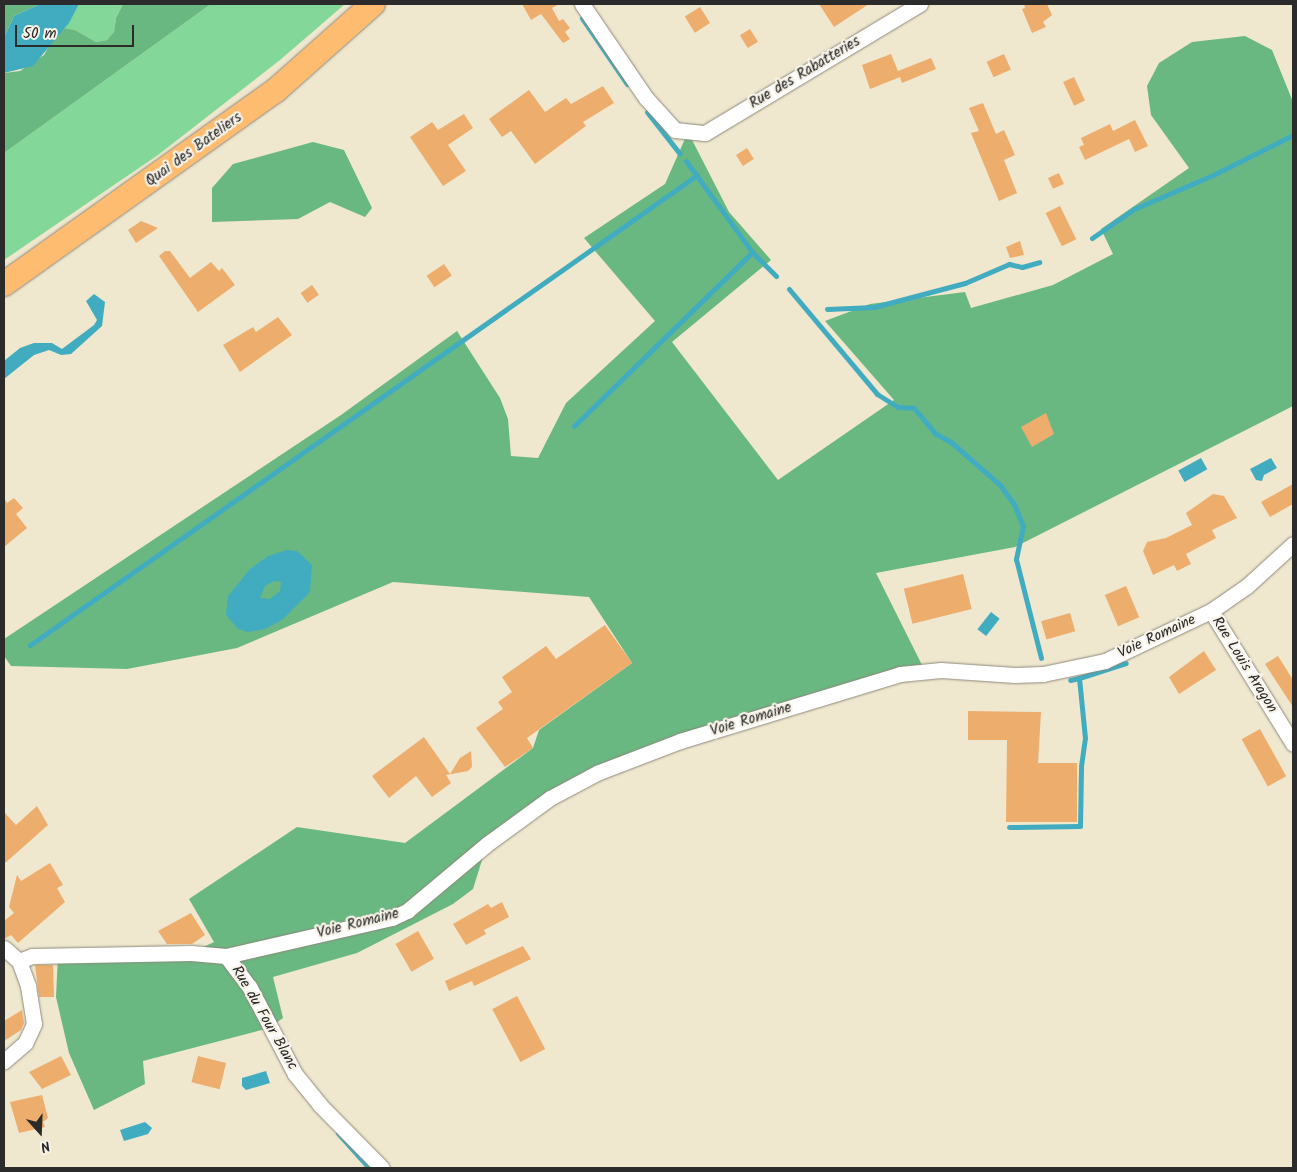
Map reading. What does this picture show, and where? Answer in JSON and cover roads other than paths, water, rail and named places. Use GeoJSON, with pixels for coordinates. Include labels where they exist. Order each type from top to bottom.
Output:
{"type":"FeatureCollection","features":[{"type":"Feature","properties":{"kind":"main road","name":"Quai des Bateliers"},"geometry":{"type":"LineString","coordinates":[[4,284],[275,91],[373,4]]}},
{"type":"Feature","properties":{"kind":"street","name":"Rue des Rabatteries"},"geometry":{"type":"LineString","coordinates":[[582,4],[646,98],[675,130],[705,133],[920,4]]}},
{"type":"Feature","properties":{"kind":"street","name":"Voie Romaine"},"geometry":{"type":"LineString","coordinates":[[226,956],[392,918],[407,911],[487,844],[550,798],[599,772],[680,741],[900,674],[941,670],[1015,675],[1043,674],[1105,661],[1210,611],[1247,586],[1293,544]]}},
{"type":"Feature","properties":{"kind":"street","name":"Rue Louis Aragon"},"geometry":{"type":"LineString","coordinates":[[1210,611],[1293,744]]}},
{"type":"Feature","properties":{"kind":"street"},"geometry":{"type":"LineString","coordinates":[[4,948],[19,961],[28,986],[34,1024],[25,1043],[4,1061]]}},
{"type":"Feature","properties":{"kind":"street","name":"Rue du Four Blanc"},"geometry":{"type":"LineString","coordinates":[[19,961],[40,956],[191,953],[226,956],[249,986],[296,1074],[320,1105],[382,1168]]}},
{"type":"Feature","properties":{"kind":"water"},"geometry":{"type":"Polygon","coordinates":[[[40,4],[79,4],[69,23],[33,66],[4,73],[4,37],[14,16],[40,4]]]}},
{"type":"Feature","properties":{"kind":"water"},"geometry":{"type":"Polygon","coordinates":[[[94,294],[105,302],[102,326],[71,354],[61,355],[49,350],[34,355],[4,379],[4,361],[20,348],[34,343],[52,343],[62,349],[94,325],[97,320],[86,301],[94,294]]]}},
{"type":"Feature","properties":{"kind":"water"},"geometry":{"type":"Polygon","coordinates":[[[1201,458],[1207,469],[1185,482],[1178,471],[1201,458]]]}},
{"type":"Feature","properties":{"kind":"water"},"geometry":{"type":"Polygon","coordinates":[[[1271,458],[1277,468],[1264,475],[1262,481],[1256,480],[1250,469],[1271,458]]]}},
{"type":"Feature","properties":{"kind":"water"},"geometry":{"type":"Polygon","coordinates":[[[287,550],[297,551],[312,565],[310,592],[282,620],[265,629],[248,632],[238,629],[226,615],[228,596],[250,569],[268,556],[287,550]],[[274,581],[265,586],[260,598],[270,599],[280,591],[281,582],[274,581]]]}},
{"type":"Feature","properties":{"kind":"water"},"geometry":{"type":"Polygon","coordinates":[[[991,612],[1000,619],[986,636],[977,629],[991,612]]]}},
{"type":"Feature","properties":{"kind":"water"},"geometry":{"type":"Polygon","coordinates":[[[266,1071],[270,1083],[246,1090],[242,1086],[242,1078],[266,1071]]]}},
{"type":"Feature","properties":{"kind":"water"},"geometry":{"type":"Polygon","coordinates":[[[145,1122],[152,1128],[148,1134],[124,1141],[120,1130],[145,1122]]]}},
{"type":"Feature","properties":{"kind":"waterway"},"geometry":{"type":"LineString","coordinates":[[582,18],[627,84]]}},
{"type":"Feature","properties":{"kind":"waterway"},"geometry":{"type":"LineString","coordinates":[[647,112],[680,154]]}},
{"type":"Feature","properties":{"kind":"waterway"},"geometry":{"type":"LineString","coordinates":[[1092,238],[1134,209],[1213,175],[1293,135]]}},
{"type":"Feature","properties":{"kind":"waterway"},"geometry":{"type":"LineString","coordinates":[[686,161],[752,252]]}},
{"type":"Feature","properties":{"kind":"waterway"},"geometry":{"type":"LineString","coordinates":[[30,645],[697,175]]}},
{"type":"Feature","properties":{"kind":"waterway"},"geometry":{"type":"LineString","coordinates":[[574,426],[752,252],[776,276]]}},
{"type":"Feature","properties":{"kind":"waterway"},"geometry":{"type":"LineString","coordinates":[[827,309],[874,307],[965,283],[1009,264],[1022,267],[1039,262]]}},
{"type":"Feature","properties":{"kind":"waterway"},"geometry":{"type":"LineString","coordinates":[[789,289],[877,394],[898,407],[914,408],[936,434],[951,442],[1000,485],[1014,504],[1023,526],[1016,559],[1041,658]]}},
{"type":"Feature","properties":{"kind":"waterway"},"geometry":{"type":"LineString","coordinates":[[1079,678],[1126,663]]}},
{"type":"Feature","properties":{"kind":"waterway"},"geometry":{"type":"LineString","coordinates":[[1009,827],[1080,826],[1081,766],[1085,738],[1079,678],[1070,680]]}},
{"type":"Feature","properties":{"kind":"waterway"},"geometry":{"type":"LineString","coordinates":[[338,1133],[369,1168]]}}]}
